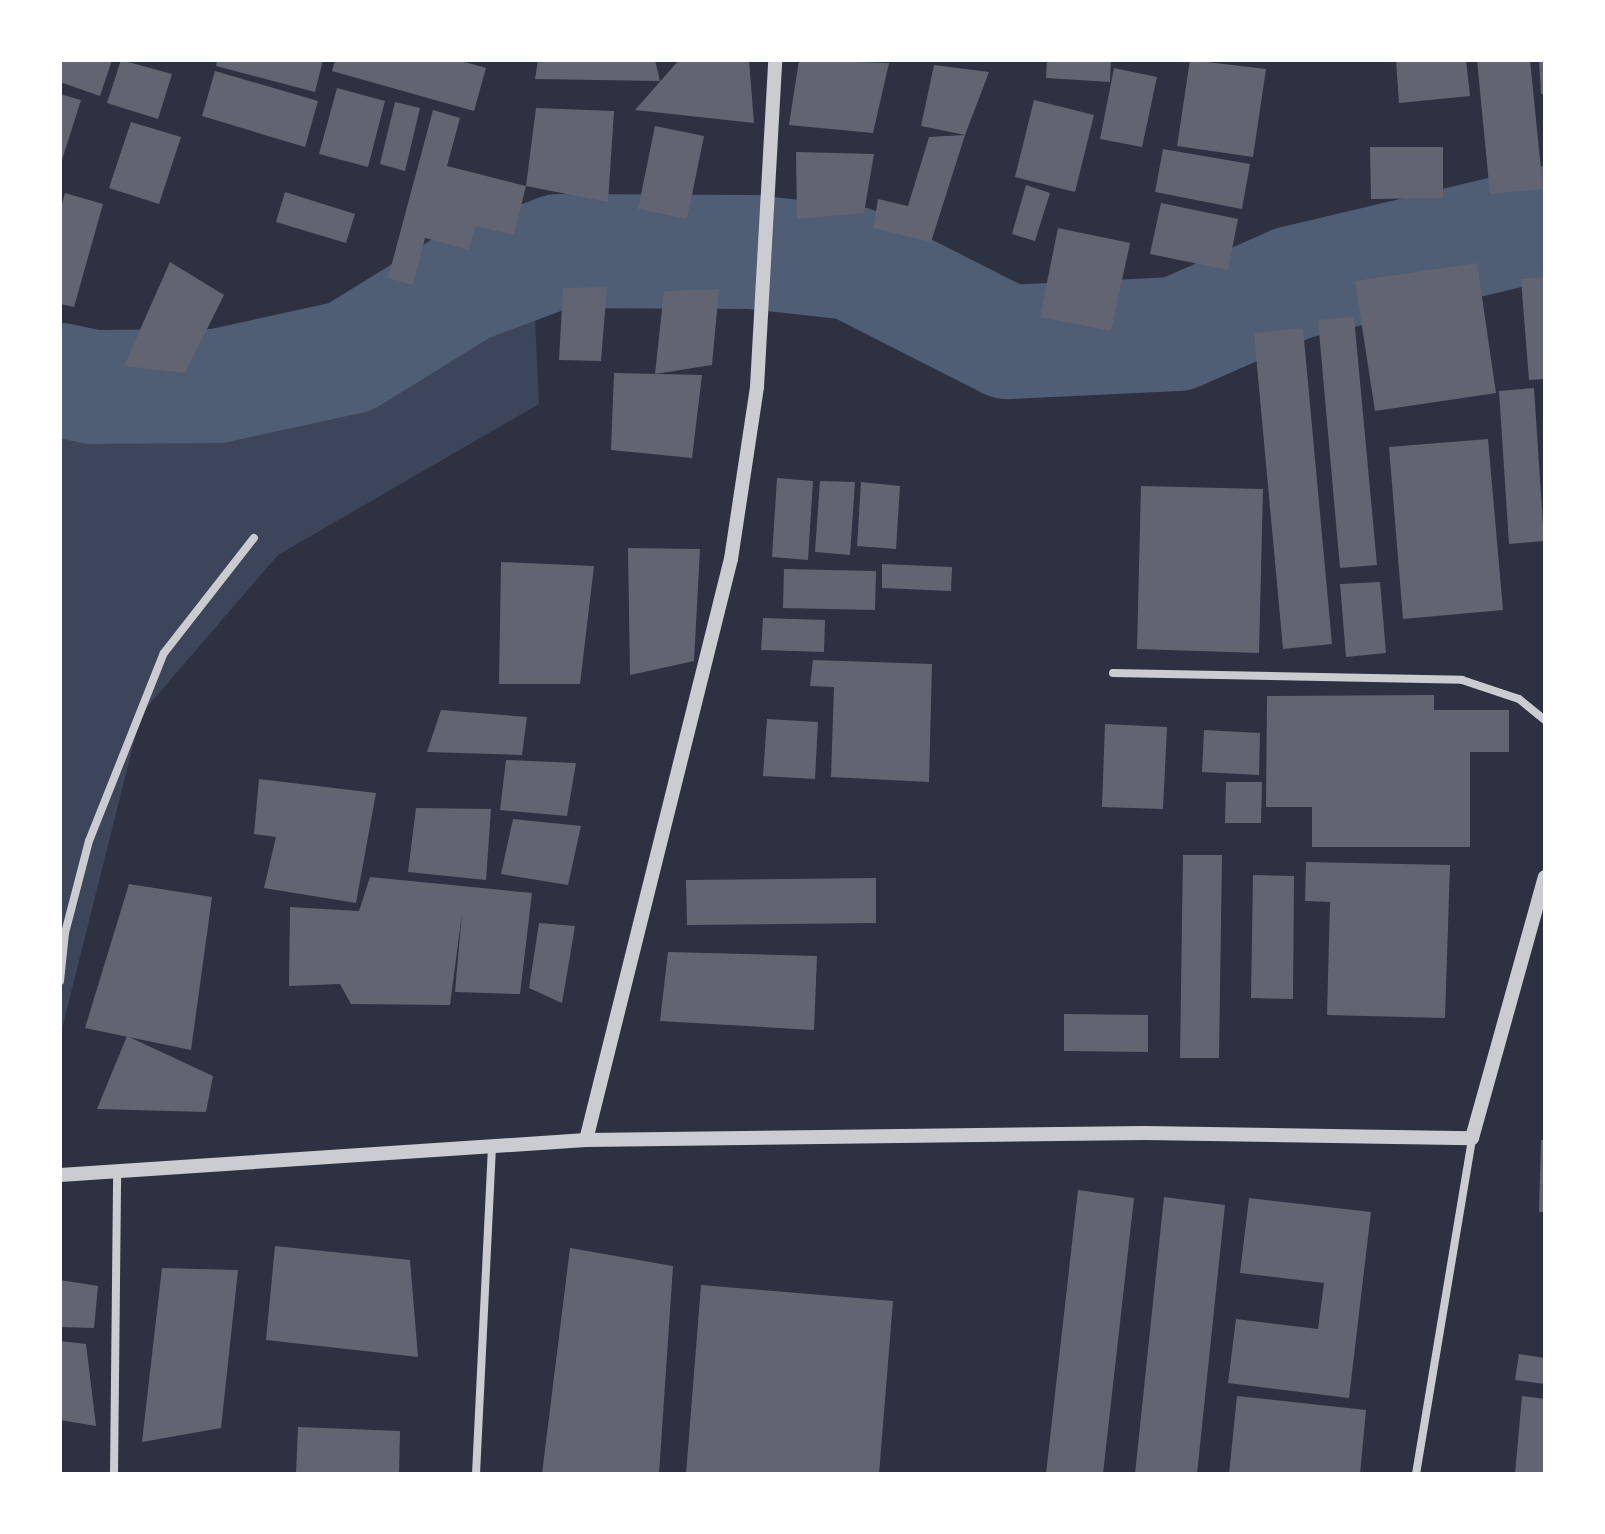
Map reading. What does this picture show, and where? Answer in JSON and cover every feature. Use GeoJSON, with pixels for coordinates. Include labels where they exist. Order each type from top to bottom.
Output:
{"type":"FeatureCollection","features":[{"type":"Feature","properties":{"kind":"street"},"geometry":{"type":"LineString","coordinates":[[586,1140],[731,559],[749,453],[761,314],[775,60]]}},
{"type":"Feature","properties":{"kind":"street"},"geometry":{"type":"LineString","coordinates":[[60,981],[65,933],[89,841],[164,653],[254,538]]}},
{"type":"Feature","properties":{"kind":"street"},"geometry":{"type":"LineString","coordinates":[[1113,673],[1462,680],[1519,699],[1545,720]]}},
{"type":"Feature","properties":{"kind":"street"},"geometry":{"type":"LineString","coordinates":[[1416,1474],[1472,1138],[1545,877]]}},
{"type":"Feature","properties":{"kind":"street"},"geometry":{"type":"LineString","coordinates":[[60,1175],[586,1140],[1145,1133],[1472,1138]]}},
{"type":"Feature","properties":{"kind":"street"},"geometry":{"type":"LineString","coordinates":[[476,1474],[492,1147]]}},
{"type":"Feature","properties":{"kind":"street"},"geometry":{"type":"LineString","coordinates":[[114,1474],[117,1173]]}},
{"type":"Feature","properties":{"kind":"shaded area"},"geometry":{"type":"Polygon","coordinates":[[[534,295],[539,404],[278,555],[141,714],[60,1037],[60,394],[199,423],[392,356],[534,295]]]}},
{"type":"Feature","properties":{"kind":"building"},"geometry":{"type":"Polygon","coordinates":[[[60,60],[112,60],[100,96],[60,82],[60,60]]]}},
{"type":"Feature","properties":{"kind":"building"},"geometry":{"type":"Polygon","coordinates":[[[121,60],[172,74],[158,119],[107,103],[121,60]]]}},
{"type":"Feature","properties":{"kind":"building"},"geometry":{"type":"Polygon","coordinates":[[[217,60],[323,60],[315,92],[216,66],[217,60]]]}},
{"type":"Feature","properties":{"kind":"building"},"geometry":{"type":"Polygon","coordinates":[[[335,60],[458,60],[486,68],[474,111],[332,71],[335,60]]]}},
{"type":"Feature","properties":{"kind":"building"},"geometry":{"type":"Polygon","coordinates":[[[538,60],[655,60],[660,81],[535,79],[538,60]]]}},
{"type":"Feature","properties":{"kind":"building"},"geometry":{"type":"Polygon","coordinates":[[[679,60],[749,60],[754,123],[635,110],[679,60]]]}},
{"type":"Feature","properties":{"kind":"building"},"geometry":{"type":"Polygon","coordinates":[[[799,60],[889,63],[873,133],[789,125],[799,60]]]}},
{"type":"Feature","properties":{"kind":"building"},"geometry":{"type":"Polygon","coordinates":[[[1047,60],[1111,60],[1110,82],[1046,78],[1047,60]]]}},
{"type":"Feature","properties":{"kind":"building"},"geometry":{"type":"Polygon","coordinates":[[[1190,60],[1266,69],[1253,157],[1177,146],[1190,60]]]}},
{"type":"Feature","properties":{"kind":"building"},"geometry":{"type":"Polygon","coordinates":[[[1396,60],[1466,60],[1470,96],[1399,103],[1396,60]]]}},
{"type":"Feature","properties":{"kind":"building"},"geometry":{"type":"Polygon","coordinates":[[[1477,60],[1530,60],[1543,189],[1490,194],[1477,60]]]}},
{"type":"Feature","properties":{"kind":"building"},"geometry":{"type":"Polygon","coordinates":[[[1539,60],[1545,60],[1545,94],[1541,94],[1539,60]]]}},
{"type":"Feature","properties":{"kind":"building"},"geometry":{"type":"Polygon","coordinates":[[[934,65],[989,72],[965,135],[921,126],[934,65]]]}},
{"type":"Feature","properties":{"kind":"building"},"geometry":{"type":"Polygon","coordinates":[[[1114,68],[1157,77],[1142,147],[1100,139],[1114,68]]]}},
{"type":"Feature","properties":{"kind":"building"},"geometry":{"type":"Polygon","coordinates":[[[215,71],[318,101],[305,147],[202,116],[215,71]]]}},
{"type":"Feature","properties":{"kind":"building"},"geometry":{"type":"Polygon","coordinates":[[[337,88],[385,101],[368,167],[319,154],[337,88]]]}},
{"type":"Feature","properties":{"kind":"building"},"geometry":{"type":"Polygon","coordinates":[[[60,94],[81,100],[61,163],[60,163],[60,94]]]}},
{"type":"Feature","properties":{"kind":"building"},"geometry":{"type":"Polygon","coordinates":[[[1034,100],[1094,115],[1075,192],[1015,177],[1034,100]]]}},
{"type":"Feature","properties":{"kind":"building"},"geometry":{"type":"Polygon","coordinates":[[[395,102],[420,108],[405,171],[380,164],[395,102]]]}},
{"type":"Feature","properties":{"kind":"building"},"geometry":{"type":"Polygon","coordinates":[[[536,108],[614,111],[608,202],[526,186],[536,108]]]}},
{"type":"Feature","properties":{"kind":"building"},"geometry":{"type":"Polygon","coordinates":[[[433,110],[460,118],[447,166],[526,186],[514,235],[475,226],[469,250],[425,238],[413,285],[388,278],[433,110]]]}},
{"type":"Feature","properties":{"kind":"building"},"geometry":{"type":"Polygon","coordinates":[[[131,122],[181,137],[159,204],[109,188],[131,122]]]}},
{"type":"Feature","properties":{"kind":"building"},"geometry":{"type":"Polygon","coordinates":[[[655,126],[704,136],[687,219],[638,209],[655,126]]]}},
{"type":"Feature","properties":{"kind":"building"},"geometry":{"type":"Polygon","coordinates":[[[965,135],[931,242],[873,228],[878,199],[908,206],[929,137],[965,135]]]}},
{"type":"Feature","properties":{"kind":"building"},"geometry":{"type":"Polygon","coordinates":[[[1370,147],[1443,147],[1443,198],[1371,199],[1370,147]]]}},
{"type":"Feature","properties":{"kind":"building"},"geometry":{"type":"Polygon","coordinates":[[[1163,149],[1250,164],[1242,209],[1155,192],[1163,149]]]}},
{"type":"Feature","properties":{"kind":"building"},"geometry":{"type":"Polygon","coordinates":[[[796,152],[874,154],[864,213],[797,219],[796,152]]]}},
{"type":"Feature","properties":{"kind":"building"},"geometry":{"type":"Polygon","coordinates":[[[1026,185],[1050,193],[1035,241],[1012,234],[1026,185]]]}},
{"type":"Feature","properties":{"kind":"building"},"geometry":{"type":"Polygon","coordinates":[[[285,192],[355,214],[346,243],[276,222],[285,192]]]}},
{"type":"Feature","properties":{"kind":"building"},"geometry":{"type":"Polygon","coordinates":[[[65,193],[103,204],[74,307],[60,304],[60,211],[65,193]]]}},
{"type":"Feature","properties":{"kind":"building"},"geometry":{"type":"Polygon","coordinates":[[[1161,203],[1238,219],[1228,270],[1150,254],[1161,203]]]}},
{"type":"Feature","properties":{"kind":"building"},"geometry":{"type":"Polygon","coordinates":[[[1058,228],[1130,243],[1111,331],[1040,317],[1058,228]]]}},
{"type":"Feature","properties":{"kind":"building"},"geometry":{"type":"Polygon","coordinates":[[[170,262],[224,295],[185,373],[124,366],[170,262]]]}},
{"type":"Feature","properties":{"kind":"building"},"geometry":{"type":"Polygon","coordinates":[[[1477,263],[1496,393],[1375,411],[1355,281],[1477,263]]]}},
{"type":"Feature","properties":{"kind":"building"},"geometry":{"type":"Polygon","coordinates":[[[1545,277],[1545,379],[1529,380],[1521,279],[1545,277]]]}},
{"type":"Feature","properties":{"kind":"building"},"geometry":{"type":"Polygon","coordinates":[[[607,287],[601,361],[559,360],[563,288],[607,287]]]}},
{"type":"Feature","properties":{"kind":"building"},"geometry":{"type":"Polygon","coordinates":[[[719,289],[712,365],[655,374],[664,291],[719,289]]]}},
{"type":"Feature","properties":{"kind":"building"},"geometry":{"type":"Polygon","coordinates":[[[1354,317],[1377,565],[1340,568],[1318,320],[1354,317]]]}},
{"type":"Feature","properties":{"kind":"building"},"geometry":{"type":"Polygon","coordinates":[[[1303,328],[1332,644],[1283,649],[1254,333],[1303,328]]]}},
{"type":"Feature","properties":{"kind":"building"},"geometry":{"type":"Polygon","coordinates":[[[614,373],[702,375],[692,458],[611,450],[614,373]]]}},
{"type":"Feature","properties":{"kind":"building"},"geometry":{"type":"Polygon","coordinates":[[[1534,388],[1544,541],[1509,544],[1499,391],[1534,388]]]}},
{"type":"Feature","properties":{"kind":"building"},"geometry":{"type":"Polygon","coordinates":[[[1488,439],[1503,610],[1403,619],[1389,447],[1488,439]]]}},
{"type":"Feature","properties":{"kind":"building"},"geometry":{"type":"Polygon","coordinates":[[[777,478],[813,481],[808,560],[772,557],[777,478]]]}},
{"type":"Feature","properties":{"kind":"building"},"geometry":{"type":"Polygon","coordinates":[[[820,481],[855,482],[850,555],[815,552],[820,481]]]}},
{"type":"Feature","properties":{"kind":"building"},"geometry":{"type":"Polygon","coordinates":[[[861,482],[900,486],[896,549],[857,546],[861,482]]]}},
{"type":"Feature","properties":{"kind":"building"},"geometry":{"type":"Polygon","coordinates":[[[1141,486],[1263,489],[1259,653],[1137,649],[1141,486]]]}},
{"type":"Feature","properties":{"kind":"building"},"geometry":{"type":"Polygon","coordinates":[[[628,548],[700,549],[694,661],[630,675],[628,548]]]}},
{"type":"Feature","properties":{"kind":"building"},"geometry":{"type":"Polygon","coordinates":[[[501,562],[594,566],[580,684],[499,684],[501,562]]]}},
{"type":"Feature","properties":{"kind":"building"},"geometry":{"type":"Polygon","coordinates":[[[882,564],[952,567],[951,591],[882,588],[882,564]]]}},
{"type":"Feature","properties":{"kind":"building"},"geometry":{"type":"Polygon","coordinates":[[[784,569],[876,571],[875,610],[783,608],[784,569]]]}},
{"type":"Feature","properties":{"kind":"building"},"geometry":{"type":"Polygon","coordinates":[[[1380,582],[1386,653],[1346,657],[1340,584],[1380,582]]]}},
{"type":"Feature","properties":{"kind":"building"},"geometry":{"type":"Polygon","coordinates":[[[763,618],[825,620],[824,652],[761,650],[763,618]]]}},
{"type":"Feature","properties":{"kind":"building"},"geometry":{"type":"Polygon","coordinates":[[[813,660],[932,664],[929,782],[831,777],[834,687],[810,686],[813,660]]]}},
{"type":"Feature","properties":{"kind":"building"},"geometry":{"type":"Polygon","coordinates":[[[1434,695],[1434,710],[1509,710],[1509,752],[1470,752],[1470,847],[1312,847],[1312,807],[1266,807],[1267,696],[1434,695]]]}},
{"type":"Feature","properties":{"kind":"building"},"geometry":{"type":"Polygon","coordinates":[[[441,710],[527,717],[522,755],[427,752],[441,710]]]}},
{"type":"Feature","properties":{"kind":"building"},"geometry":{"type":"Polygon","coordinates":[[[767,719],[818,722],[815,779],[763,776],[767,719]]]}},
{"type":"Feature","properties":{"kind":"building"},"geometry":{"type":"Polygon","coordinates":[[[1105,724],[1167,727],[1163,809],[1102,807],[1105,724]]]}},
{"type":"Feature","properties":{"kind":"building"},"geometry":{"type":"Polygon","coordinates":[[[1204,730],[1260,733],[1259,775],[1202,772],[1204,730]]]}},
{"type":"Feature","properties":{"kind":"building"},"geometry":{"type":"Polygon","coordinates":[[[506,760],[576,763],[567,816],[500,810],[506,760]]]}},
{"type":"Feature","properties":{"kind":"building"},"geometry":{"type":"Polygon","coordinates":[[[259,779],[376,793],[356,903],[264,888],[276,837],[254,834],[259,779]]]}},
{"type":"Feature","properties":{"kind":"building"},"geometry":{"type":"Polygon","coordinates":[[[1226,782],[1262,782],[1261,823],[1225,823],[1226,782]]]}},
{"type":"Feature","properties":{"kind":"building"},"geometry":{"type":"Polygon","coordinates":[[[416,808],[491,809],[486,880],[408,872],[416,808]]]}},
{"type":"Feature","properties":{"kind":"building"},"geometry":{"type":"Polygon","coordinates":[[[513,819],[581,826],[568,885],[501,874],[513,819]]]}},
{"type":"Feature","properties":{"kind":"building"},"geometry":{"type":"Polygon","coordinates":[[[1183,855],[1222,855],[1219,1058],[1180,1058],[1183,855]]]}},
{"type":"Feature","properties":{"kind":"building"},"geometry":{"type":"Polygon","coordinates":[[[1306,862],[1450,865],[1445,1018],[1327,1015],[1330,902],[1305,901],[1306,862]]]}},
{"type":"Feature","properties":{"kind":"building"},"geometry":{"type":"Polygon","coordinates":[[[1253,875],[1294,876],[1293,999],[1251,998],[1253,875]]]}},
{"type":"Feature","properties":{"kind":"building"},"geometry":{"type":"Polygon","coordinates":[[[370,877],[532,893],[520,994],[455,992],[462,913],[450,1005],[351,1004],[340,984],[289,986],[290,907],[359,911],[370,877]]]}},
{"type":"Feature","properties":{"kind":"building"},"geometry":{"type":"Polygon","coordinates":[[[876,878],[876,923],[687,925],[686,880],[876,878]]]}},
{"type":"Feature","properties":{"kind":"building"},"geometry":{"type":"Polygon","coordinates":[[[129,884],[212,897],[191,1050],[85,1028],[129,884]]]}},
{"type":"Feature","properties":{"kind":"building"},"geometry":{"type":"Polygon","coordinates":[[[539,923],[575,926],[562,1003],[529,988],[539,923]]]}},
{"type":"Feature","properties":{"kind":"building"},"geometry":{"type":"Polygon","coordinates":[[[668,952],[817,956],[814,1030],[660,1021],[668,952]]]}},
{"type":"Feature","properties":{"kind":"building"},"geometry":{"type":"Polygon","coordinates":[[[1064,1014],[1148,1015],[1148,1052],[1064,1051],[1064,1014]]]}},
{"type":"Feature","properties":{"kind":"building"},"geometry":{"type":"Polygon","coordinates":[[[127,1036],[213,1076],[206,1112],[97,1109],[127,1036]]]}},
{"type":"Feature","properties":{"kind":"building"},"geometry":{"type":"Polygon","coordinates":[[[1541,1140],[1545,1140],[1545,1212],[1539,1212],[1541,1140]]]}},
{"type":"Feature","properties":{"kind":"building"},"geometry":{"type":"Polygon","coordinates":[[[1078,1190],[1134,1198],[1103,1474],[1046,1474],[1078,1190]]]}},
{"type":"Feature","properties":{"kind":"building"},"geometry":{"type":"Polygon","coordinates":[[[1164,1197],[1225,1205],[1197,1474],[1135,1474],[1164,1197]]]}},
{"type":"Feature","properties":{"kind":"building"},"geometry":{"type":"Polygon","coordinates":[[[1249,1198],[1371,1212],[1349,1398],[1228,1383],[1236,1319],[1318,1329],[1324,1283],[1240,1273],[1249,1198]]]}},
{"type":"Feature","properties":{"kind":"building"},"geometry":{"type":"Polygon","coordinates":[[[275,1246],[410,1260],[418,1357],[266,1340],[275,1246]]]}},
{"type":"Feature","properties":{"kind":"building"},"geometry":{"type":"Polygon","coordinates":[[[570,1248],[673,1266],[659,1474],[542,1474],[570,1248]]]}},
{"type":"Feature","properties":{"kind":"building"},"geometry":{"type":"Polygon","coordinates":[[[162,1268],[238,1270],[221,1428],[142,1442],[162,1268]]]}},
{"type":"Feature","properties":{"kind":"building"},"geometry":{"type":"Polygon","coordinates":[[[60,1280],[98,1286],[94,1328],[60,1327],[60,1280]]]}},
{"type":"Feature","properties":{"kind":"building"},"geometry":{"type":"Polygon","coordinates":[[[701,1285],[893,1301],[879,1474],[686,1474],[701,1285]]]}},
{"type":"Feature","properties":{"kind":"building"},"geometry":{"type":"Polygon","coordinates":[[[60,1341],[86,1344],[96,1426],[60,1420],[60,1341]]]}},
{"type":"Feature","properties":{"kind":"building"},"geometry":{"type":"Polygon","coordinates":[[[1519,1354],[1545,1358],[1545,1384],[1515,1380],[1519,1354]]]}},
{"type":"Feature","properties":{"kind":"building"},"geometry":{"type":"Polygon","coordinates":[[[1237,1396],[1366,1410],[1360,1474],[1229,1474],[1237,1396]]]}},
{"type":"Feature","properties":{"kind":"building"},"geometry":{"type":"Polygon","coordinates":[[[1522,1396],[1545,1399],[1545,1474],[1515,1474],[1522,1396]]]}},
{"type":"Feature","properties":{"kind":"building"},"geometry":{"type":"Polygon","coordinates":[[[298,1427],[400,1431],[399,1474],[296,1474],[298,1427]]]}},
{"type":"Feature","properties":{"kind":"waterway"},"geometry":{"type":"LineString","coordinates":[[60,380],[92,387],[217,386],[350,357],[465,286],[559,251],[752,252],[852,263],[1008,342],[1177,334],[1293,283],[1545,223]]}}]}
